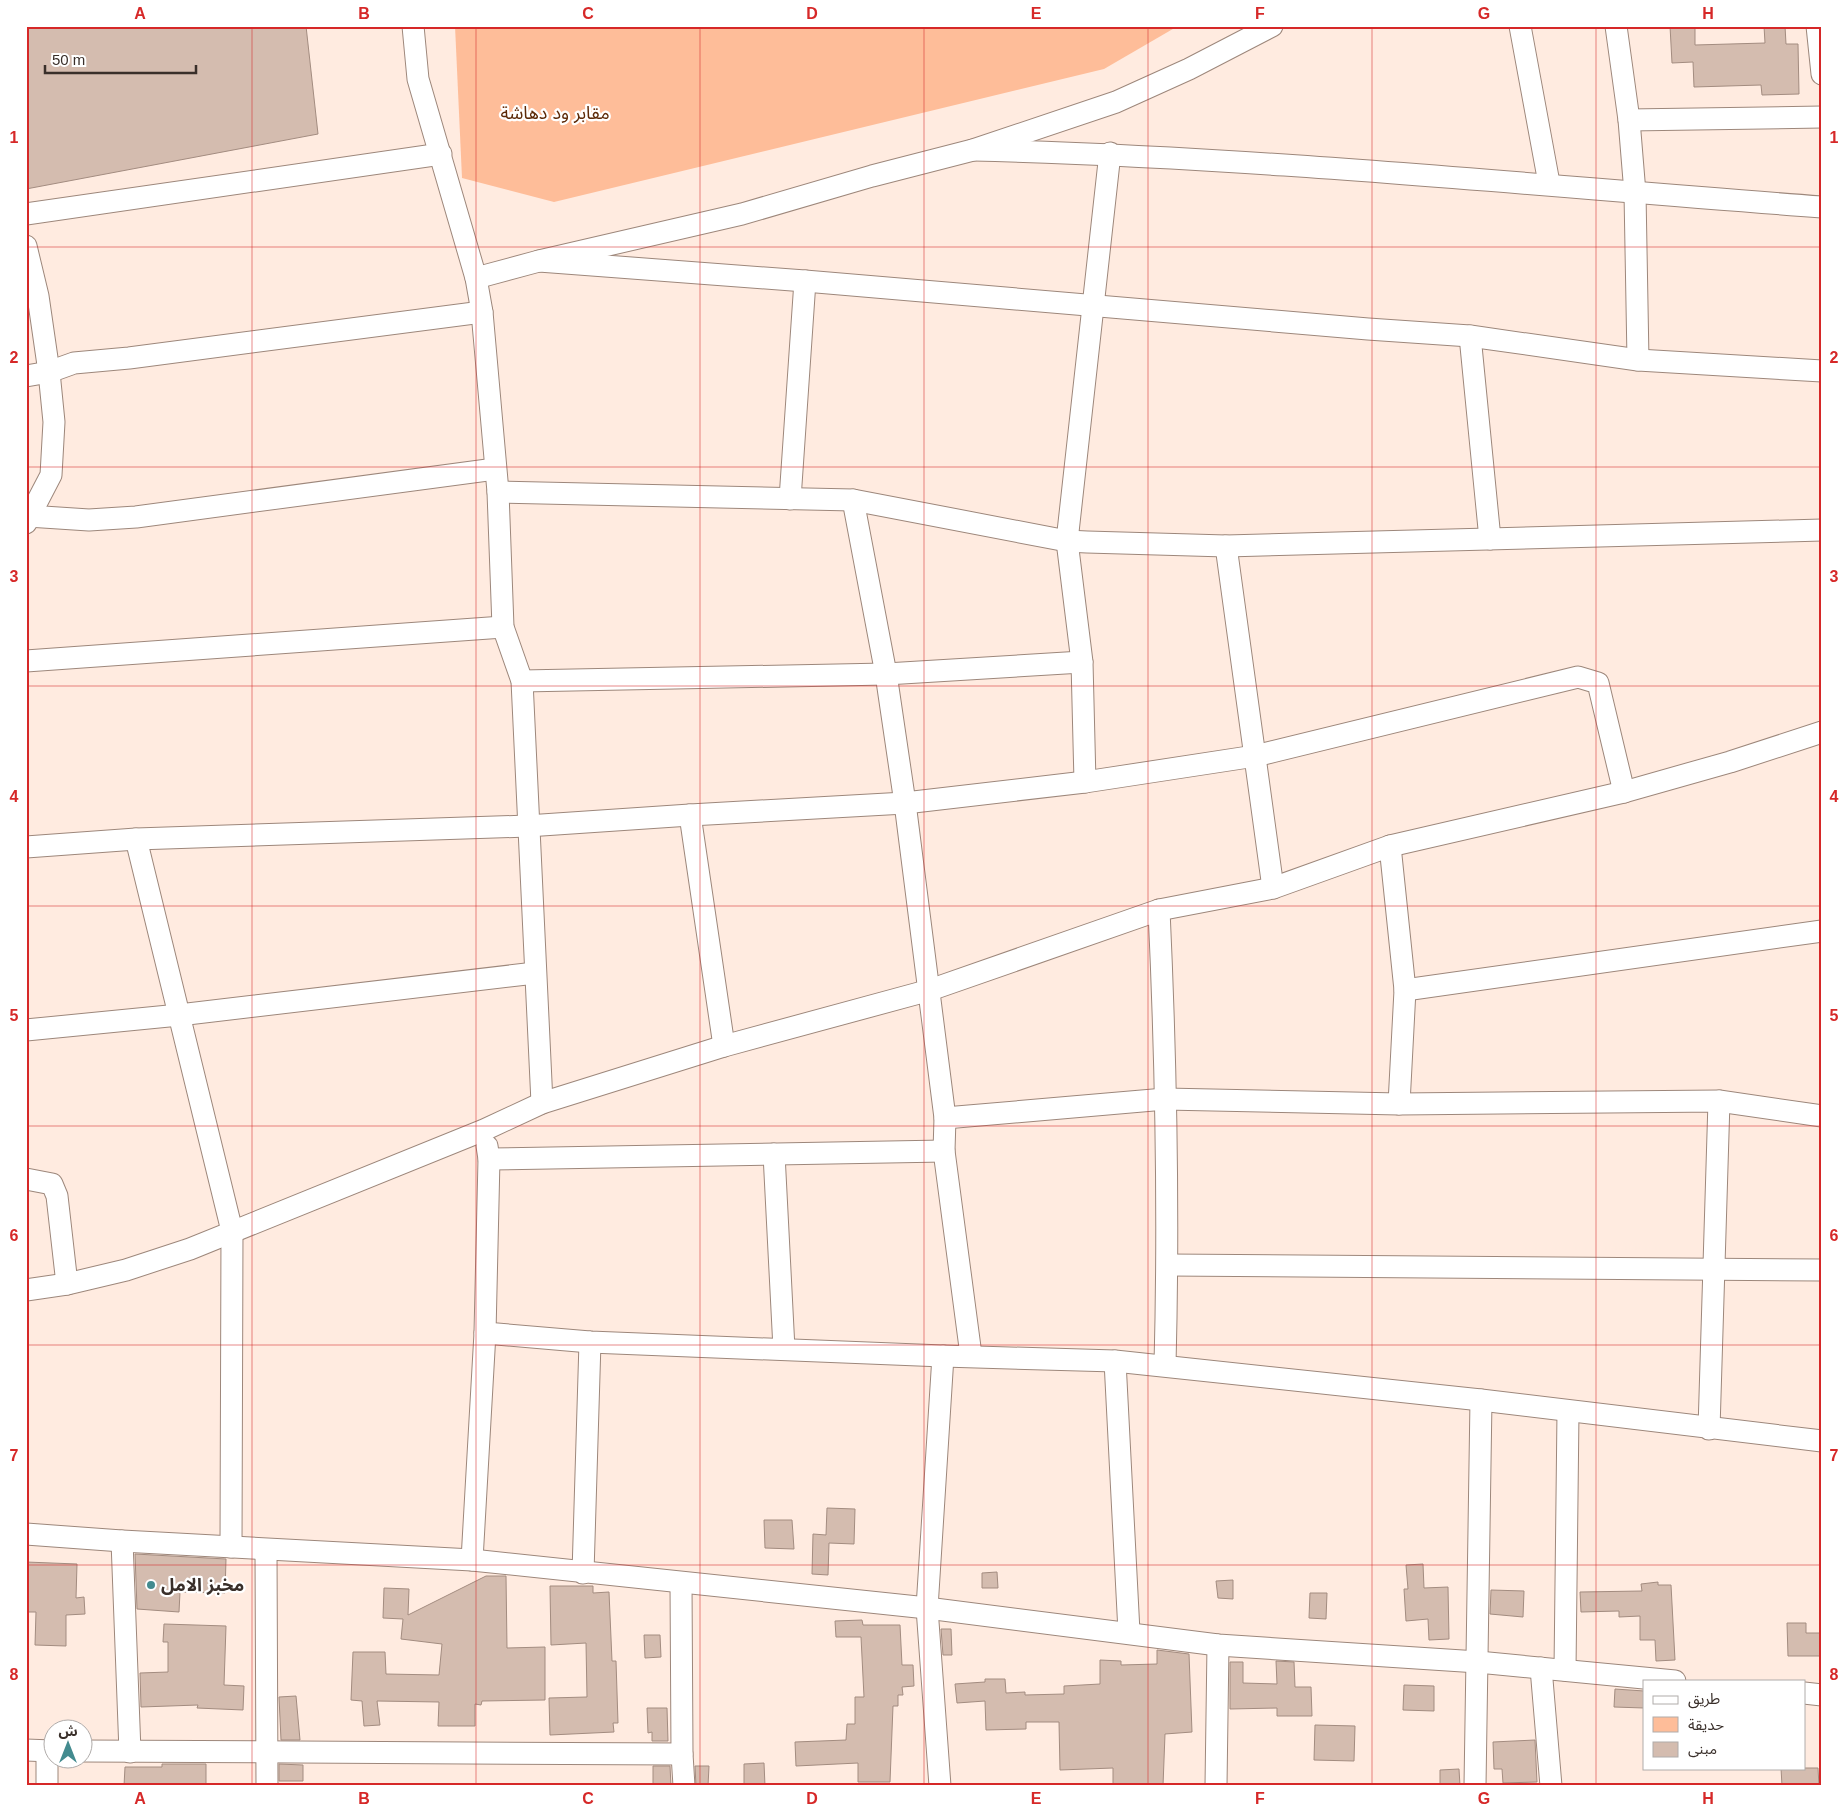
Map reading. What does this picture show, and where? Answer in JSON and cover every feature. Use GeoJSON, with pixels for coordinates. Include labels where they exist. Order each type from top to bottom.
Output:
{"type":"FeatureCollection","features":[{"type":"Feature","properties":{"kind":"street"},"geometry":{"type":"LineString","coordinates":[[412,26],[418,79],[476,278],[482,312],[498,492],[503,627],[522,681],[527,826],[542,1103]]}},
{"type":"Feature","properties":{"kind":"street"},"geometry":{"type":"LineString","coordinates":[[476,278],[539,261],[742,214],[872,176],[973,150],[1116,102],[1190,69],[1272,26]]}},
{"type":"Feature","properties":{"kind":"street"},"geometry":{"type":"LineString","coordinates":[[1520,26],[1549,184]]}},
{"type":"Feature","properties":{"kind":"street"},"geometry":{"type":"LineString","coordinates":[[1616,26],[1629,120],[1635,193],[1638,360]]}},
{"type":"Feature","properties":{"kind":"street"},"geometry":{"type":"LineString","coordinates":[[1817,26],[1822,74]]}},
{"type":"Feature","properties":{"kind":"street"},"geometry":{"type":"LineString","coordinates":[[1629,120],[1822,117]]}},
{"type":"Feature","properties":{"kind":"street"},"geometry":{"type":"LineString","coordinates":[[973,150],[1110,153],[1549,184],[1635,193],[1822,207]]}},
{"type":"Feature","properties":{"kind":"street"},"geometry":{"type":"LineString","coordinates":[[1085,782],[1082,662],[1066,541],[1110,153]]}},
{"type":"Feature","properties":{"kind":"street"},"geometry":{"type":"LineString","coordinates":[[26,214],[441,154]]}},
{"type":"Feature","properties":{"kind":"street"},"geometry":{"type":"LineString","coordinates":[[26,246],[32,296],[50,372],[54,422],[51,475],[27,520],[89,520],[136,517],[495,469]]}},
{"type":"Feature","properties":{"kind":"street"},"geometry":{"type":"LineString","coordinates":[[539,261],[805,280],[1092,306],[1470,336],[1638,360],[1822,371]]}},
{"type":"Feature","properties":{"kind":"street"},"geometry":{"type":"LineString","coordinates":[[790,498],[805,280]]}},
{"type":"Feature","properties":{"kind":"street"},"geometry":{"type":"LineString","coordinates":[[26,376],[50,372],[74,363],[129,358],[482,312]]}},
{"type":"Feature","properties":{"kind":"street"},"geometry":{"type":"LineString","coordinates":[[1470,336],[1490,539]]}},
{"type":"Feature","properties":{"kind":"street"},"geometry":{"type":"LineString","coordinates":[[498,492],[853,500],[1066,541],[1226,546],[1822,530]]}},
{"type":"Feature","properties":{"kind":"street"},"geometry":{"type":"LineString","coordinates":[[853,500],[886,674],[905,803],[945,1118],[944,1151],[972,1355]]}},
{"type":"Feature","properties":{"kind":"street"},"geometry":{"type":"LineString","coordinates":[[1226,546],[1273,888]]}},
{"type":"Feature","properties":{"kind":"street"},"geometry":{"type":"LineString","coordinates":[[26,661],[503,627]]}},
{"type":"Feature","properties":{"kind":"street"},"geometry":{"type":"LineString","coordinates":[[522,681],[886,674],[1082,662]]}},
{"type":"Feature","properties":{"kind":"street"},"geometry":{"type":"LineString","coordinates":[[26,847],[136,839],[527,826],[690,814],[905,803],[1085,782],[1255,756],[1578,677],[1598,683],[1624,792]]}},
{"type":"Feature","properties":{"kind":"street"},"geometry":{"type":"LineString","coordinates":[[26,1290],[67,1284],[126,1270],[190,1249],[484,1130],[542,1103],[724,1046],[930,990],[1159,910],[1273,888],[1390,846],[1624,792],[1730,762],[1822,732]]}},
{"type":"Feature","properties":{"kind":"street"},"geometry":{"type":"LineString","coordinates":[[690,814],[724,1046]]}},
{"type":"Feature","properties":{"kind":"street"},"geometry":{"type":"LineString","coordinates":[[136,839],[232,1231],[231,1547]]}},
{"type":"Feature","properties":{"kind":"street"},"geometry":{"type":"LineString","coordinates":[[1390,846],[1404,990],[1399,1104]]}},
{"type":"Feature","properties":{"kind":"street"},"geometry":{"type":"LineString","coordinates":[[1159,910],[1168,1264],[1165,1365]]}},
{"type":"Feature","properties":{"kind":"street"},"geometry":{"type":"LineString","coordinates":[[1404,990],[1822,931]]}},
{"type":"Feature","properties":{"kind":"street"},"geometry":{"type":"LineString","coordinates":[[26,1030],[179,1015],[535,973]]}},
{"type":"Feature","properties":{"kind":"street"},"geometry":{"type":"LineString","coordinates":[[945,1118],[1165,1100],[1399,1104],[1719,1101],[1822,1116]]}},
{"type":"Feature","properties":{"kind":"street"},"geometry":{"type":"LineString","coordinates":[[1709,1428],[1719,1101]]}},
{"type":"Feature","properties":{"kind":"street"},"geometry":{"type":"LineString","coordinates":[[472,1560],[485,1334],[489,1159],[484,1130]]}},
{"type":"Feature","properties":{"kind":"street"},"geometry":{"type":"LineString","coordinates":[[489,1159],[944,1151]]}},
{"type":"Feature","properties":{"kind":"street"},"geometry":{"type":"LineString","coordinates":[[774,1154],[784,1349]]}},
{"type":"Feature","properties":{"kind":"street"},"geometry":{"type":"LineString","coordinates":[[26,1179],[52,1184],[57,1196],[67,1284]]}},
{"type":"Feature","properties":{"kind":"street"},"geometry":{"type":"LineString","coordinates":[[1168,1264],[1822,1270]]}},
{"type":"Feature","properties":{"kind":"street"},"geometry":{"type":"LineString","coordinates":[[485,1334],[590,1342],[1115,1361],[1481,1400],[1568,1412],[1822,1440]]}},
{"type":"Feature","properties":{"kind":"street"},"geometry":{"type":"LineString","coordinates":[[584,1572],[590,1342]]}},
{"type":"Feature","properties":{"kind":"street"},"geometry":{"type":"LineString","coordinates":[[940,1786],[927,1608],[943,1356]]}},
{"type":"Feature","properties":{"kind":"street"},"geometry":{"type":"LineString","coordinates":[[1115,1361],[1129,1632]]}},
{"type":"Feature","properties":{"kind":"street"},"geometry":{"type":"LineString","coordinates":[[1475,1786],[1481,1400]]}},
{"type":"Feature","properties":{"kind":"street"},"geometry":{"type":"LineString","coordinates":[[1565,1670],[1568,1412]]}},
{"type":"Feature","properties":{"kind":"street"},"geometry":{"type":"LineString","coordinates":[[26,1534],[266,1550],[472,1560],[927,1608],[1129,1632],[1218,1645],[1478,1662],[1665,1680]]}},
{"type":"Feature","properties":{"kind":"street"},"geometry":{"type":"LineString","coordinates":[[122,1541],[130,1752]]}},
{"type":"Feature","properties":{"kind":"street"},"geometry":{"type":"LineString","coordinates":[[266,1550],[267,1786]]}},
{"type":"Feature","properties":{"kind":"street"},"geometry":{"type":"LineString","coordinates":[[681,1583],[682,1754],[684,1786]]}},
{"type":"Feature","properties":{"kind":"street"},"geometry":{"type":"LineString","coordinates":[[1216,1786],[1218,1645]]}},
{"type":"Feature","properties":{"kind":"street"},"geometry":{"type":"LineString","coordinates":[[1541,1668],[1550,1786]]}},
{"type":"Feature","properties":{"kind":"street"},"geometry":{"type":"LineString","coordinates":[[1806,1693],[1822,1695]]}},
{"type":"Feature","properties":{"kind":"street"},"geometry":{"type":"LineString","coordinates":[[92,1751],[682,1754]]}},
{"type":"Feature","properties":{"kind":"street"},"geometry":{"type":"LineString","coordinates":[[45,1770],[47,1786]]}},
{"type":"Feature","properties":{"kind":"green space","name":"مقابر ود دهاشة"},"geometry":{"type":"Polygon","coordinates":[[[455,26],[1178,26],[1104,69],[554,202],[462,178],[455,26]]]}},
{"type":"Feature","properties":{"kind":"building"},"geometry":{"type":"Polygon","coordinates":[[[26,26],[306,26],[318,134],[26,189],[26,26]]]}},
{"type":"Feature","properties":{"kind":"building"},"geometry":{"type":"Polygon","coordinates":[[[1670,26],[1695,26],[1695,45],[1765,43],[1764,26],[1785,26],[1786,44],[1798,44],[1799,94],[1762,95],[1761,85],[1694,87],[1693,62],[1672,63],[1670,26]]]}},
{"type":"Feature","properties":{"kind":"building"},"geometry":{"type":"Polygon","coordinates":[[[827,1508],[855,1509],[854,1544],[829,1543],[828,1575],[812,1574],[813,1534],[826,1535],[827,1508]]]}},
{"type":"Feature","properties":{"kind":"building"},"geometry":{"type":"Polygon","coordinates":[[[764,1520],[792,1520],[794,1549],[765,1548],[764,1520]]]}},
{"type":"Feature","properties":{"kind":"building"},"geometry":{"type":"Polygon","coordinates":[[[135,1554],[226,1559],[225,1593],[180,1592],[179,1612],[137,1609],[135,1554]]]}},
{"type":"Feature","properties":{"kind":"building"},"geometry":{"type":"Polygon","coordinates":[[[26,1562],[77,1564],[76,1598],[84,1597],[85,1614],[66,1615],[66,1646],[35,1645],[36,1612],[26,1612],[26,1562]]]}},
{"type":"Feature","properties":{"kind":"building"},"geometry":{"type":"Polygon","coordinates":[[[1423,1564],[1424,1588],[1448,1587],[1449,1639],[1429,1640],[1428,1619],[1406,1621],[1404,1589],[1408,1589],[1406,1565],[1423,1564]]]}},
{"type":"Feature","properties":{"kind":"building"},"geometry":{"type":"Polygon","coordinates":[[[997,1572],[998,1588],[982,1588],[982,1573],[997,1572]]]}},
{"type":"Feature","properties":{"kind":"building"},"geometry":{"type":"Polygon","coordinates":[[[486,1576],[506,1576],[507,1648],[545,1647],[545,1700],[482,1701],[481,1705],[475,1704],[475,1726],[438,1726],[439,1702],[377,1701],[380,1725],[364,1726],[362,1701],[351,1700],[353,1652],[385,1652],[386,1674],[439,1675],[442,1644],[401,1639],[403,1619],[383,1618],[384,1588],[409,1589],[408,1615],[486,1576]]]}},
{"type":"Feature","properties":{"kind":"building"},"geometry":{"type":"Polygon","coordinates":[[[1233,1580],[1233,1599],[1218,1598],[1216,1581],[1233,1580]]]}},
{"type":"Feature","properties":{"kind":"building"},"geometry":{"type":"Polygon","coordinates":[[[1658,1582],[1658,1585],[1671,1585],[1675,1660],[1656,1661],[1655,1640],[1640,1640],[1640,1616],[1619,1617],[1619,1611],[1581,1612],[1580,1592],[1642,1591],[1641,1584],[1658,1582]]]}},
{"type":"Feature","properties":{"kind":"building"},"geometry":{"type":"Polygon","coordinates":[[[550,1586],[593,1586],[593,1593],[609,1592],[612,1661],[616,1661],[618,1723],[613,1723],[614,1732],[550,1735],[549,1698],[587,1697],[586,1643],[551,1645],[550,1586]]]}},
{"type":"Feature","properties":{"kind":"building"},"geometry":{"type":"Polygon","coordinates":[[[1491,1590],[1524,1591],[1523,1617],[1490,1614],[1491,1590]]]}},
{"type":"Feature","properties":{"kind":"building"},"geometry":{"type":"Polygon","coordinates":[[[1310,1593],[1327,1593],[1326,1619],[1309,1618],[1310,1593]]]}},
{"type":"Feature","properties":{"kind":"building"},"geometry":{"type":"Polygon","coordinates":[[[862,1620],[863,1625],[900,1625],[902,1665],[913,1665],[914,1686],[902,1687],[903,1695],[898,1695],[898,1706],[893,1706],[890,1782],[858,1782],[858,1763],[796,1766],[795,1742],[846,1740],[847,1724],[855,1724],[855,1697],[864,1697],[861,1637],[836,1637],[835,1621],[862,1620]]]}},
{"type":"Feature","properties":{"kind":"building"},"geometry":{"type":"Polygon","coordinates":[[[1787,1623],[1806,1623],[1806,1633],[1821,1633],[1822,1656],[1788,1656],[1787,1623]]]}},
{"type":"Feature","properties":{"kind":"building"},"geometry":{"type":"Polygon","coordinates":[[[164,1624],[226,1626],[224,1685],[244,1686],[243,1710],[197,1708],[198,1705],[141,1707],[140,1673],[168,1672],[168,1642],[163,1642],[164,1624]]]}},
{"type":"Feature","properties":{"kind":"building"},"geometry":{"type":"Polygon","coordinates":[[[941,1629],[951,1629],[952,1655],[943,1655],[941,1629]]]}},
{"type":"Feature","properties":{"kind":"building"},"geometry":{"type":"Polygon","coordinates":[[[644,1635],[660,1635],[661,1657],[645,1658],[644,1635]]]}},
{"type":"Feature","properties":{"kind":"building"},"geometry":{"type":"Polygon","coordinates":[[[1157,1650],[1189,1654],[1192,1732],[1165,1734],[1163,1786],[1113,1786],[1113,1768],[1060,1770],[1059,1722],[1026,1722],[1026,1729],[986,1730],[985,1701],[957,1703],[955,1684],[985,1682],[985,1679],[1005,1679],[1006,1693],[1025,1692],[1025,1695],[1064,1694],[1064,1686],[1100,1684],[1100,1660],[1121,1661],[1121,1665],[1157,1664],[1157,1650]]]}},
{"type":"Feature","properties":{"kind":"building"},"geometry":{"type":"Polygon","coordinates":[[[1276,1661],[1294,1662],[1295,1687],[1311,1687],[1312,1716],[1277,1716],[1277,1708],[1230,1709],[1230,1662],[1243,1662],[1243,1683],[1277,1684],[1276,1661]]]}},
{"type":"Feature","properties":{"kind":"building"},"geometry":{"type":"Polygon","coordinates":[[[1404,1685],[1434,1686],[1434,1711],[1403,1710],[1404,1685]]]}},
{"type":"Feature","properties":{"kind":"building"},"geometry":{"type":"Polygon","coordinates":[[[1615,1689],[1643,1691],[1643,1708],[1614,1707],[1615,1689]]]}},
{"type":"Feature","properties":{"kind":"building"},"geometry":{"type":"Polygon","coordinates":[[[296,1696],[300,1740],[281,1740],[279,1697],[296,1696]]]}},
{"type":"Feature","properties":{"kind":"building"},"geometry":{"type":"Polygon","coordinates":[[[647,1708],[667,1708],[668,1741],[652,1741],[652,1732],[648,1733],[647,1708]]]}},
{"type":"Feature","properties":{"kind":"building"},"geometry":{"type":"Polygon","coordinates":[[[1315,1725],[1355,1726],[1354,1761],[1314,1760],[1315,1725]]]}},
{"type":"Feature","properties":{"kind":"building"},"geometry":{"type":"Polygon","coordinates":[[[1535,1740],[1537,1782],[1503,1783],[1502,1769],[1494,1769],[1493,1742],[1535,1740]]]}},
{"type":"Feature","properties":{"kind":"building"},"geometry":{"type":"Polygon","coordinates":[[[764,1763],[765,1786],[744,1786],[744,1764],[764,1763]]]}},
{"type":"Feature","properties":{"kind":"building"},"geometry":{"type":"Polygon","coordinates":[[[162,1764],[206,1764],[206,1786],[124,1786],[125,1767],[162,1767],[162,1764]]]}},
{"type":"Feature","properties":{"kind":"building"},"geometry":{"type":"Polygon","coordinates":[[[279,1764],[303,1765],[303,1781],[279,1781],[279,1764]]]}},
{"type":"Feature","properties":{"kind":"building"},"geometry":{"type":"Polygon","coordinates":[[[653,1766],[670,1766],[671,1786],[653,1786],[653,1766]]]}},
{"type":"Feature","properties":{"kind":"building"},"geometry":{"type":"Polygon","coordinates":[[[695,1766],[709,1766],[708,1786],[696,1786],[695,1766]]]}},
{"type":"Feature","properties":{"kind":"building"},"geometry":{"type":"Polygon","coordinates":[[[1818,1768],[1819,1786],[1782,1786],[1781,1770],[1818,1768]]]}},
{"type":"Feature","properties":{"kind":"building"},"geometry":{"type":"Polygon","coordinates":[[[1459,1769],[1460,1786],[1440,1786],[1440,1770],[1459,1769]]]}},
{"type":"Feature","properties":{"kind":"place","name":"مخبز الامل"},"geometry":{"type":"Point","coordinates":[151,1585]}}]}
